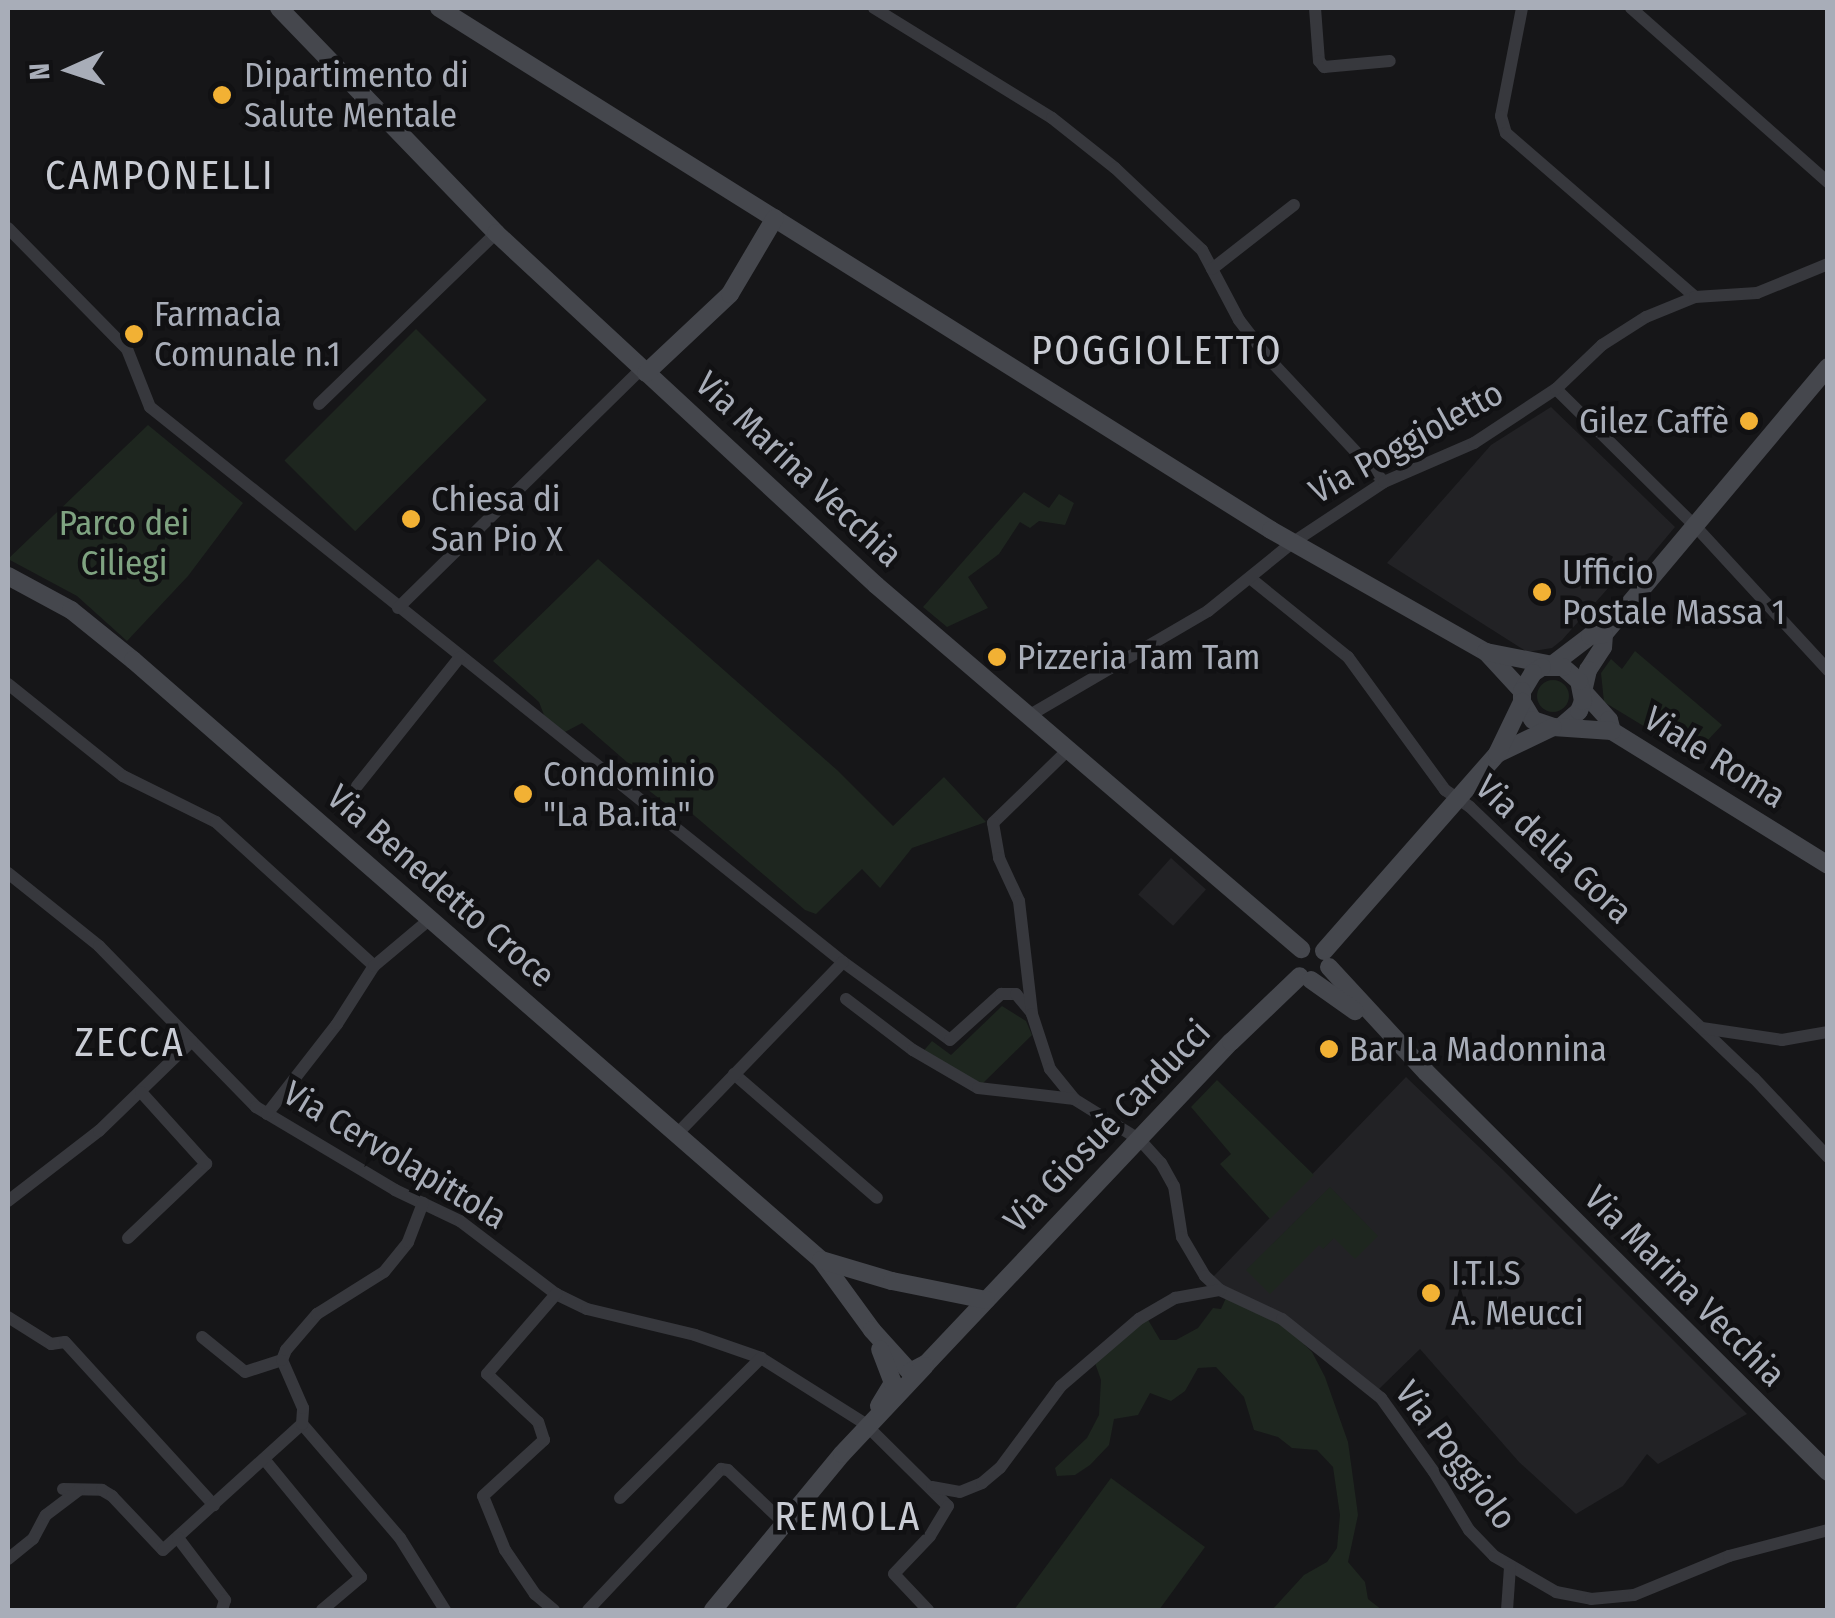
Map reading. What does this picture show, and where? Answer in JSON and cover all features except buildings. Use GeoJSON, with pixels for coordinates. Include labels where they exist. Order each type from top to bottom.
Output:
{"type":"FeatureCollection","features":[{"type":"Feature","properties":{"kind":"main road","name":"Via Marina Vecchia"},"geometry":{"type":"LineString","coordinates":[[279,8],[496,234],[876,585],[1301,950]]}},
{"type":"Feature","properties":{"kind":"main road"},"geometry":{"type":"LineString","coordinates":[[438,8],[1292,543],[1486,652],[1572,672],[1583,690]]}},
{"type":"Feature","properties":{"kind":"main road"},"geometry":{"type":"LineString","coordinates":[[644,371],[730,294],[775,218]]}},
{"type":"Feature","properties":{"kind":"main road"},"geometry":{"type":"LineString","coordinates":[[1496,754],[1558,726],[1579,711],[1588,670],[1603,647],[1604,634],[1828,367]]}},
{"type":"Feature","properties":{"kind":"main road","name":"Via Benedetto Croce"},"geometry":{"type":"LineString","coordinates":[[8,576],[71,610],[133,660],[821,1260],[905,1370],[921,1367]]}},
{"type":"Feature","properties":{"kind":"main road"},"geometry":{"type":"LineString","coordinates":[[1327,959],[1311,945],[1301,950],[1295,965],[1306,978],[1322,977],[1327,959],[1496,754],[1532,672],[1552,665],[1590,636],[1604,634]]}},
{"type":"Feature","properties":{"kind":"main road"},"geometry":{"type":"LineString","coordinates":[[1486,652],[1522,696],[1533,720],[1612,732]]}},
{"type":"Feature","properties":{"kind":"main road","name":"Viale Roma"},"geometry":{"type":"LineString","coordinates":[[1583,690],[1610,720],[1612,732],[1828,866]]}},
{"type":"Feature","properties":{"kind":"main road","name":"Via Marina Vecchia"},"geometry":{"type":"LineString","coordinates":[[1327,959],[1540,1187]]}},
{"type":"Feature","properties":{"kind":"main road","name":"Via Marina Vecchia"},"geometry":{"type":"LineString","coordinates":[[1306,978],[1362,1017],[1828,1472]]}},
{"type":"Feature","properties":{"kind":"main road","name":"Via Giosuè Carducci"},"geometry":{"type":"LineString","coordinates":[[713,1610],[842,1454],[964,1324],[977,1298],[1140,1140],[1230,1042],[1306,978]]}},
{"type":"Feature","properties":{"kind":"main road","name":"Via Benedetto Croce"},"geometry":{"type":"LineString","coordinates":[[821,1260],[892,1281],[977,1298]]}},
{"type":"Feature","properties":{"kind":"main road"},"geometry":{"type":"LineString","coordinates":[[861,1312],[868,1290],[892,1281]]}},
{"type":"Feature","properties":{"kind":"main road","name":"Via Benedetto Croce"},"geometry":{"type":"LineString","coordinates":[[872,1330],[893,1382]]}},
{"type":"Feature","properties":{"kind":"main road","name":"Via Giosuè Carducci"},"geometry":{"type":"LineString","coordinates":[[867,1426],[893,1382]]}},
{"type":"Feature","properties":{"kind":"street"},"geometry":{"type":"LineString","coordinates":[[874,8],[1052,118],[1140,191],[1202,250],[1238,320],[1269,360],[1384,482]]}},
{"type":"Feature","properties":{"kind":"street"},"geometry":{"type":"LineString","coordinates":[[1315,8],[1319,61],[1324,67],[1390,61]]}},
{"type":"Feature","properties":{"kind":"street"},"geometry":{"type":"LineString","coordinates":[[1522,8],[1501,116],[1506,133],[1695,297]]}},
{"type":"Feature","properties":{"kind":"street"},"geometry":{"type":"LineString","coordinates":[[1631,8],[1828,182]]}},
{"type":"Feature","properties":{"kind":"street"},"geometry":{"type":"LineString","coordinates":[[1212,269],[1294,205]]}},
{"type":"Feature","properties":{"kind":"street"},"geometry":{"type":"LineString","coordinates":[[8,228],[128,350],[150,406],[459,658],[844,962],[950,1040],[1027,969]]}},
{"type":"Feature","properties":{"kind":"street"},"geometry":{"type":"LineString","coordinates":[[319,404],[496,234]]}},
{"type":"Feature","properties":{"kind":"street","name":"Via Poggioletto"},"geometry":{"type":"LineString","coordinates":[[1030,715],[1208,611],[1292,543],[1384,482],[1474,443],[1556,390],[1602,346],[1646,318],[1695,297],[1757,294],[1828,264]]}},
{"type":"Feature","properties":{"kind":"street"},"geometry":{"type":"LineString","coordinates":[[398,608],[644,371]]}},
{"type":"Feature","properties":{"kind":"street"},"geometry":{"type":"LineString","coordinates":[[1556,390],[1696,527],[1828,670]]}},
{"type":"Feature","properties":{"kind":"street","name":"Via della Gora"},"geometry":{"type":"LineString","coordinates":[[1250,578],[1348,657],[1445,790],[1470,806],[1828,1157]]}},
{"type":"Feature","properties":{"kind":"street"},"geometry":{"type":"LineString","coordinates":[[357,786],[459,658]]}},
{"type":"Feature","properties":{"kind":"street"},"geometry":{"type":"LineString","coordinates":[[8,684],[123,776],[216,822],[374,966]]}},
{"type":"Feature","properties":{"kind":"street"},"geometry":{"type":"LineString","coordinates":[[1069,749],[993,823],[1000,858],[1019,901],[1032,1014],[1050,1069],[1074,1099],[1140,1140]]}},
{"type":"Feature","properties":{"kind":"street","name":"Via Cervolapittola"},"geometry":{"type":"LineString","coordinates":[[9,878],[100,946],[267,1114],[460,1221],[556,1294],[587,1309],[695,1335],[761,1358],[867,1426],[932,1487]]}},
{"type":"Feature","properties":{"kind":"street"},"geometry":{"type":"LineString","coordinates":[[267,1114],[337,1024],[374,966],[430,919]]}},
{"type":"Feature","properties":{"kind":"street"},"geometry":{"type":"LineString","coordinates":[[676,1135],[844,962]]}},
{"type":"Feature","properties":{"kind":"street"},"geometry":{"type":"LineString","coordinates":[[1000,994],[1016,994],[1032,1014]]}},
{"type":"Feature","properties":{"kind":"street"},"geometry":{"type":"LineString","coordinates":[[846,1000],[913,1050],[978,1088],[1074,1099]]}},
{"type":"Feature","properties":{"kind":"street"},"geometry":{"type":"LineString","coordinates":[[1700,1028],[1782,1040],[1828,1032]]}},
{"type":"Feature","properties":{"kind":"street"},"geometry":{"type":"LineString","coordinates":[[8,1201],[100,1131],[192,1041]]}},
{"type":"Feature","properties":{"kind":"street"},"geometry":{"type":"LineString","coordinates":[[734,1074],[877,1198]]}},
{"type":"Feature","properties":{"kind":"street"},"geometry":{"type":"LineString","coordinates":[[128,1238],[206,1164],[142,1092]]}},
{"type":"Feature","properties":{"kind":"street","name":"Via Poggiolo"},"geometry":{"type":"LineString","coordinates":[[1140,1140],[1174,1186],[1178,1227],[1192,1256],[1220,1290],[1282,1319],[1381,1398],[1434,1472],[1469,1530],[1510,1567],[1556,1592],[1580,1598],[1618,1598],[1661,1586],[1730,1556],[1828,1530]]}},
{"type":"Feature","properties":{"kind":"street"},"geometry":{"type":"LineString","coordinates":[[202,1336],[245,1372],[282,1360],[298,1331],[317,1314],[384,1272],[408,1242],[423,1203]]}},
{"type":"Feature","properties":{"kind":"street"},"geometry":{"type":"LineString","coordinates":[[932,1487],[960,1492],[982,1484],[1000,1468],[1062,1386],[1140,1319],[1175,1298],[1220,1290]]}},
{"type":"Feature","properties":{"kind":"street"},"geometry":{"type":"LineString","coordinates":[[554,1610],[535,1594],[504,1550],[483,1496],[544,1440],[538,1422],[487,1374],[556,1294]]}},
{"type":"Feature","properties":{"kind":"street"},"geometry":{"type":"LineString","coordinates":[[8,1317],[51,1344],[65,1342],[214,1505]]}},
{"type":"Feature","properties":{"kind":"street"},"geometry":{"type":"LineString","coordinates":[[620,1498],[761,1358]]}},
{"type":"Feature","properties":{"kind":"street"},"geometry":{"type":"LineString","coordinates":[[63,1490],[102,1490],[112,1496],[160,1550],[302,1424],[304,1408],[282,1360]]}},
{"type":"Feature","properties":{"kind":"street"},"geometry":{"type":"LineString","coordinates":[[302,1424],[400,1538],[445,1610]]}},
{"type":"Feature","properties":{"kind":"street"},"geometry":{"type":"LineString","coordinates":[[264,1459],[361,1577],[322,1610]]}},
{"type":"Feature","properties":{"kind":"street"},"geometry":{"type":"LineString","coordinates":[[588,1610],[721,1469],[728,1470],[784,1524]]}},
{"type":"Feature","properties":{"kind":"street"},"geometry":{"type":"LineString","coordinates":[[928,1610],[894,1574],[947,1513],[944,1499],[932,1487]]}},
{"type":"Feature","properties":{"kind":"street"},"geometry":{"type":"LineString","coordinates":[[8,1559],[33,1539],[46,1515],[80,1490]]}},
{"type":"Feature","properties":{"kind":"street"},"geometry":{"type":"LineString","coordinates":[[178,1538],[225,1600],[222,1610]]}},
{"type":"Feature","properties":{"kind":"street"},"geometry":{"type":"LineString","coordinates":[[1506,1610],[1510,1567]]}},
{"type":"Feature","properties":{"kind":"shaded area"},"geometry":{"type":"Polygon","coordinates":[[[1551,407],[1675,527],[1639,570],[1626,568],[1562,640],[1552,648],[1527,652],[1387,563],[1491,445],[1551,407]]]}},
{"type":"Feature","properties":{"kind":"shaded area"},"geometry":{"type":"Polygon","coordinates":[[[1171,858],[1206,889],[1173,926],[1138,894],[1171,858]]]}},
{"type":"Feature","properties":{"kind":"shaded area","name":"I.T.I.S A. Meucci"},"geometry":{"type":"Polygon","coordinates":[[[1406,1077],[1747,1414],[1658,1464],[1647,1454],[1623,1486],[1576,1514],[1519,1462],[1420,1349],[1379,1389],[1211,1279],[1406,1077]]]}},
{"type":"Feature","properties":{"kind":"green space"},"geometry":{"type":"Polygon","coordinates":[[[416,329],[487,400],[355,531],[284,461],[416,329]]]}},
{"type":"Feature","properties":{"kind":"green space","name":"Parco dei Ciliegi"},"geometry":{"type":"Polygon","coordinates":[[[148,425],[243,503],[188,576],[127,641],[77,596],[8,559],[148,425]]]}},
{"type":"Feature","properties":{"kind":"green space"},"geometry":{"type":"Polygon","coordinates":[[[1024,492],[1049,508],[1059,494],[1074,503],[1065,525],[1039,521],[1030,528],[1020,522],[999,554],[968,577],[988,608],[947,627],[923,607],[1024,492]]]}},
{"type":"Feature","properties":{"kind":"green space"},"geometry":{"type":"Polygon","coordinates":[[[598,559],[837,770],[893,826],[944,777],[986,822],[912,848],[880,888],[862,869],[816,914],[805,910],[689,811],[675,811],[633,778],[628,763],[582,723],[563,733],[544,715],[539,702],[493,661],[598,559]]]}},
{"type":"Feature","properties":{"kind":"green space"},"geometry":{"type":"Polygon","coordinates":[[[1635,651],[1722,725],[1693,756],[1604,702],[1601,673],[1611,659],[1622,669],[1635,651]]]}},
{"type":"Feature","properties":{"kind":"green space"},"geometry":{"type":"Polygon","coordinates":[[[1553,680],[1564,685],[1569,696],[1564,707],[1553,712],[1542,707],[1537,696],[1542,685],[1553,680]]]}},
{"type":"Feature","properties":{"kind":"green space"},"geometry":{"type":"Polygon","coordinates":[[[1002,1006],[1026,1021],[1032,1035],[978,1088],[921,1054],[932,1041],[951,1055],[1002,1006]]]}},
{"type":"Feature","properties":{"kind":"green space"},"geometry":{"type":"Polygon","coordinates":[[[1217,1080],[1314,1175],[1270,1219],[1220,1164],[1231,1154],[1191,1107],[1217,1080]]]}},
{"type":"Feature","properties":{"kind":"green space"},"geometry":{"type":"Polygon","coordinates":[[[1330,1187],[1378,1236],[1355,1259],[1334,1238],[1323,1249],[1319,1245],[1270,1294],[1246,1270],[1330,1187]]]}},
{"type":"Feature","properties":{"kind":"green space"},"geometry":{"type":"Polygon","coordinates":[[[1226,1298],[1287,1328],[1312,1352],[1325,1377],[1348,1442],[1358,1515],[1348,1562],[1365,1582],[1368,1599],[1382,1610],[1272,1610],[1304,1575],[1327,1562],[1337,1548],[1340,1515],[1333,1467],[1317,1450],[1292,1448],[1278,1437],[1254,1430],[1244,1397],[1216,1367],[1198,1368],[1185,1391],[1171,1401],[1150,1393],[1138,1415],[1114,1419],[1109,1445],[1090,1465],[1075,1475],[1057,1476],[1055,1468],[1087,1438],[1099,1415],[1101,1380],[1095,1363],[1147,1318],[1160,1340],[1176,1340],[1198,1328],[1213,1308],[1221,1309],[1226,1298]]]}},
{"type":"Feature","properties":{"kind":"green space"},"geometry":{"type":"Polygon","coordinates":[[[1111,1478],[1205,1547],[1159,1610],[1014,1610],[1111,1478]]]}},
{"type":"Feature","properties":{"kind":"place","name":"Dipartimento di Salute Mentale"},"geometry":{"type":"Point","coordinates":[222,95]}},
{"type":"Feature","properties":{"kind":"place","name":"Farmacia Comunale n.1"},"geometry":{"type":"Point","coordinates":[134,334]}},
{"type":"Feature","properties":{"kind":"place","name":"Gilez Caffè"},"geometry":{"type":"Point","coordinates":[1749,421]}},
{"type":"Feature","properties":{"kind":"place","name":"Chiesa di San Pio X"},"geometry":{"type":"Point","coordinates":[411,519]}},
{"type":"Feature","properties":{"kind":"place","name":"Ufficio Postale Massa 1"},"geometry":{"type":"Point","coordinates":[1542,592]}},
{"type":"Feature","properties":{"kind":"place","name":"Pizzeria Tam Tam"},"geometry":{"type":"Point","coordinates":[997,657]}},
{"type":"Feature","properties":{"kind":"place","name":"Condominio \"La Ba.ita\""},"geometry":{"type":"Point","coordinates":[523,794]}},
{"type":"Feature","properties":{"kind":"place","name":"Bar La Madonnina"},"geometry":{"type":"Point","coordinates":[1329,1049]}},
{"type":"Feature","properties":{"kind":"place","name":"I.T.I.S A. Meucci"},"geometry":{"type":"Point","coordinates":[1431,1293]}},
{"type":"Feature","properties":{"kind":"district","name":"CAMPONELLI"},"geometry":{"type":"Point","coordinates":[160,176]}},
{"type":"Feature","properties":{"kind":"district","name":"POGGIOLETTO"},"geometry":{"type":"Point","coordinates":[1157,351]}},
{"type":"Feature","properties":{"kind":"district","name":"ZECCA"},"geometry":{"type":"Point","coordinates":[130,1043]}},
{"type":"Feature","properties":{"kind":"district","name":"REMOLA"},"geometry":{"type":"Point","coordinates":[848,1517]}}]}
